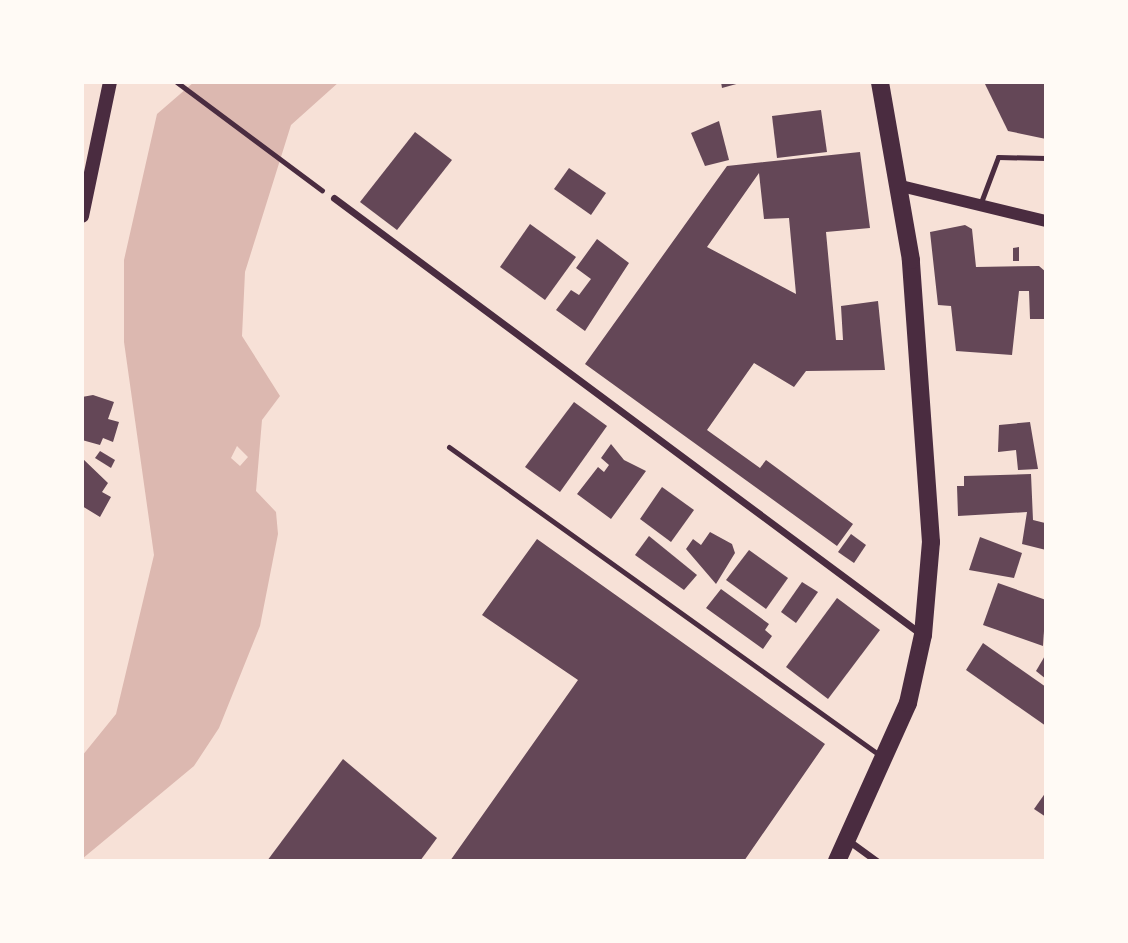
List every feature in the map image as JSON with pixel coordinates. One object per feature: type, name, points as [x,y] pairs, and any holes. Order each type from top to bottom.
[{"type":"main road","points":[[82,216],[110,82]]},
{"type":"main road","points":[[837,861],[887,760],[923,635],[930,471],[901,186],[880,82]]},
{"type":"street","points":[[901,186],[1046,221]]},
{"type":"street","points":[[334,198],[923,635]]},
{"type":"street","points":[[849,841],[877,861]]},
{"type":"lane","points":[[980,205],[998,157],[1046,158]]},
{"type":"lane","points":[[449,447],[887,760]]},
{"type":"path","points":[[177,82],[334,198]]},
{"type":"shaded area","points":[[194,82],[339,82],[291,125],[245,272],[242,336],[280,396],[262,420],[256,491],[276,512],[278,534],[260,626],[219,728],[194,766],[82,859],[82,756],[116,714],[154,555],[124,342],[124,260],[157,114]],"holes":[[[237,446],[248,457],[240,466],[231,458]]]},
{"type":"building","points":[[721,82],[740,82],[740,83],[722,88]]},
{"type":"building","points":[[984,82],[1046,82],[1046,139],[1008,131]]},
{"type":"building","points":[[821,110],[827,152],[777,158],[772,116]]},
{"type":"building","points":[[719,121],[729,160],[705,166],[691,133]]},
{"type":"building","points":[[415,132],[452,160],[397,230],[360,202]]},
{"type":"building","points":[[860,152],[870,228],[826,232],[836,340],[843,340],[841,306],[878,301],[885,370],[806,371],[794,387],[754,363],[707,430],[760,468],[766,460],[853,524],[837,546],[585,364],[727,166]],"holes":[[[759,173],[764,219],[789,218],[796,294],[707,247]]]},
{"type":"building","points":[[569,168],[606,193],[591,215],[554,189]]},
{"type":"building","points":[[530,224],[576,257],[545,300],[500,267]]},
{"type":"building","points":[[965,225],[972,229],[976,267],[1039,266],[1046,272],[1046,319],[1030,319],[1029,291],[1019,291],[1012,355],[956,351],[951,306],[938,305],[930,232]]},
{"type":"building","points":[[597,239],[629,263],[585,331],[556,310],[571,290],[579,295],[591,279],[576,268]]},
{"type":"building","points":[[1019,247],[1019,261],[1013,261],[1013,248]]},
{"type":"building","points":[[93,395],[114,402],[108,419],[119,422],[113,442],[103,438],[100,445],[82,440],[82,397]]},
{"type":"building","points":[[574,402],[607,426],[560,492],[525,467]]},
{"type":"building","points":[[1030,422],[1038,469],[1018,470],[1016,450],[998,452],[999,425]]},
{"type":"building","points":[[611,444],[624,460],[646,471],[611,519],[577,494],[598,467],[604,472],[609,465],[601,458]]},
{"type":"building","points":[[100,451],[115,460],[111,468],[95,458]]},
{"type":"building","points":[[82,458],[108,483],[102,492],[111,497],[100,517],[82,506]]},
{"type":"building","points":[[1031,474],[1033,520],[1045,523],[1046,550],[1022,544],[1027,512],[958,516],[957,486],[964,486],[964,476]]},
{"type":"building","points":[[662,487],[694,510],[671,542],[640,519]]},
{"type":"building","points":[[710,532],[732,544],[735,553],[716,584],[686,549],[693,539],[701,545]]},
{"type":"building","points":[[851,534],[866,545],[854,563],[838,552]]},
{"type":"building","points":[[649,536],[697,575],[684,590],[635,555]]},
{"type":"building","points":[[980,537],[1022,553],[1014,578],[969,570]]},
{"type":"building","points":[[537,539],[825,744],[744,861],[450,861],[578,680],[482,615]]},
{"type":"building","points":[[749,550],[788,578],[766,609],[726,580]]},
{"type":"building","points":[[802,582],[818,592],[796,623],[781,612]]},
{"type":"building","points":[[998,583],[1046,600],[1043,646],[983,625]]},
{"type":"building","points":[[721,589],[769,624],[765,630],[772,636],[763,649],[706,608]]},
{"type":"building","points":[[837,598],[880,630],[828,699],[786,667]]},
{"type":"building","points":[[983,643],[1046,687],[1046,726],[966,670]]},
{"type":"building","points":[[1046,654],[1046,679],[1036,671]]},
{"type":"building","points":[[343,759],[437,838],[420,861],[267,861]]},
{"type":"building","points":[[1046,792],[1046,817],[1034,809]]}]
